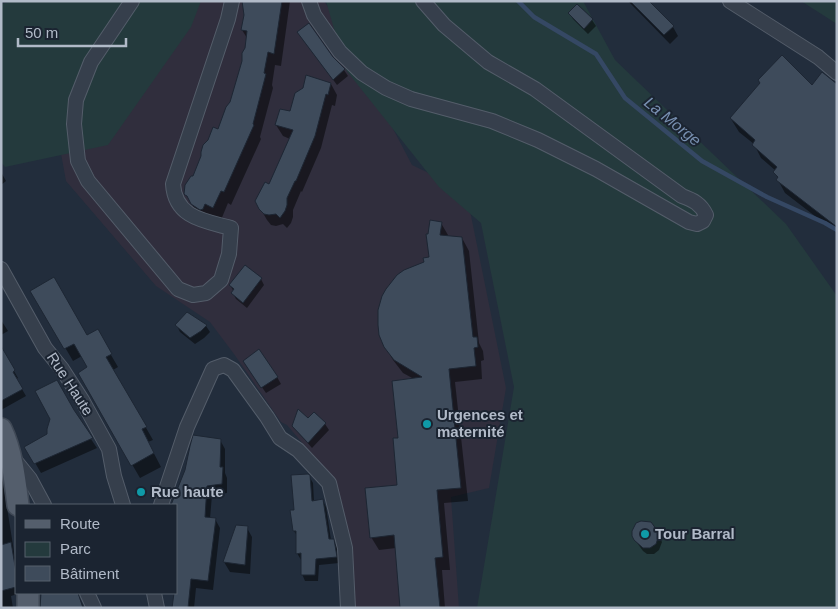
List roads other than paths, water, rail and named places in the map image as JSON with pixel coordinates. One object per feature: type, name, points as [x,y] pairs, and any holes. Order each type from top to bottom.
[{"type":"main road","points":[[1,429],[10,453],[18,504]]},
{"type":"main road","points":[[28,594],[28,608]]},
{"type":"street","points":[[132,1],[92,62],[76,100],[74,124],[78,161],[88,181],[178,289],[193,296],[206,293],[220,280],[229,254],[231,228],[198,220],[186,212],[178,203],[173,184],[228,20],[232,1]]},
{"type":"street","points":[[309,1],[314,14],[340,52],[362,73],[386,88],[411,99],[492,121],[538,140],[596,169],[689,222],[697,224],[703,221],[706,215],[703,208],[694,200],[682,196],[535,89],[488,62],[444,26],[423,1]]},
{"type":"street","points":[[730,1],[818,57],[837,73]]},
{"type":"street","name":"Rue Haute","points":[[4,273],[45,348],[62,369],[82,400],[109,449],[114,476],[123,504]]},
{"type":"street","points":[[161,504],[187,427],[213,368],[224,365],[233,370],[280,438],[298,450],[329,483],[345,548],[348,608]]},
{"type":"street","points":[[10,453],[30,478],[43,504]]},
{"type":"street","points":[[87,594],[93,607]]},
{"type":"street","points":[[154,594],[157,608]]},
{"type":"waterway","name":"La Morge","points":[[518,1],[534,17],[596,54],[625,98],[702,161],[767,197],[837,230]]},
{"type":"place","name":"Urgences et maternité","points":[[427,424]]},
{"type":"place","name":"Rue haute","points":[[141,492]]},
{"type":"place","name":"Tour Barral","points":[[645,534]]}]
